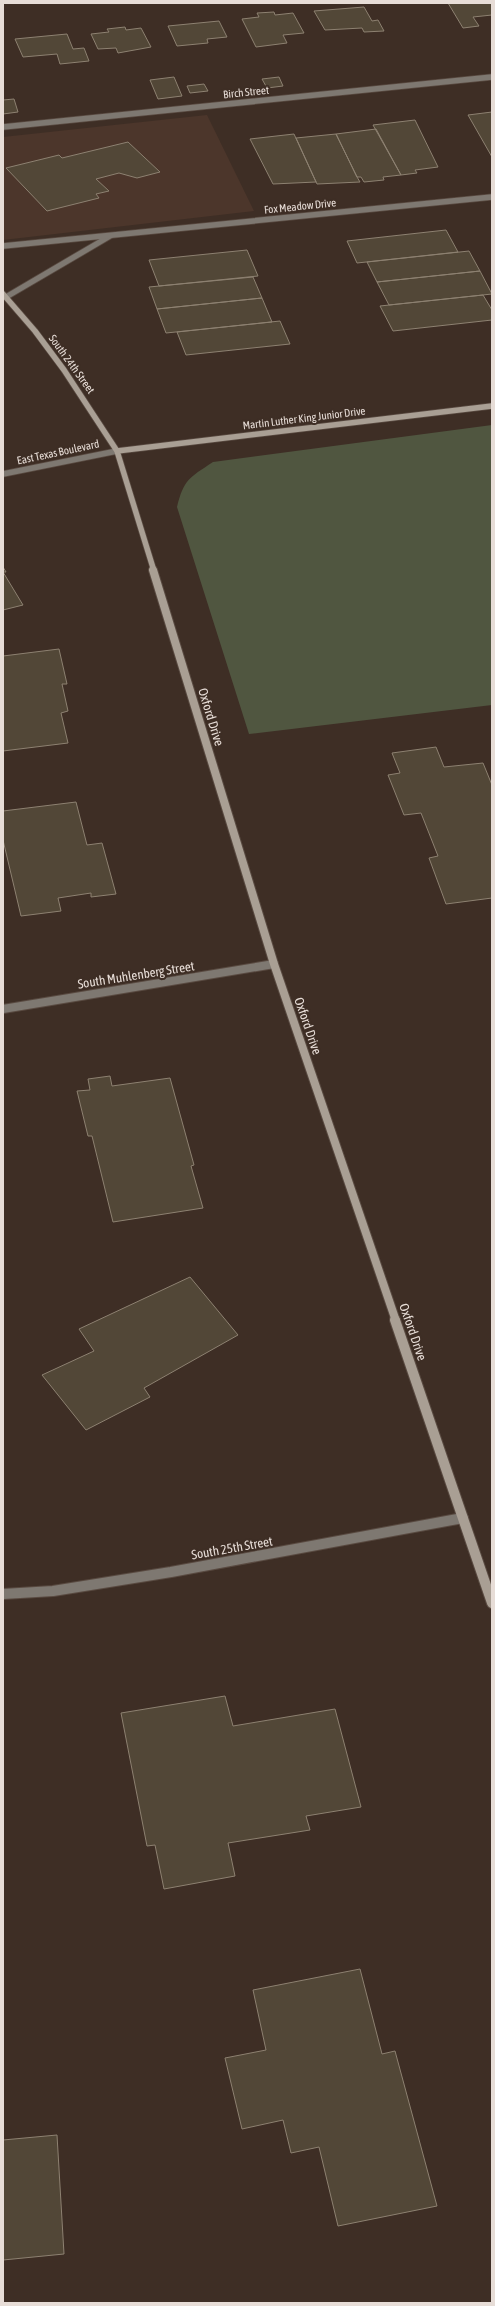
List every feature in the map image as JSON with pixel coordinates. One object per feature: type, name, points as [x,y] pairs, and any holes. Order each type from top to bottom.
[{"type":"main road","name":"South 24th Street","points":[[5,296],[52,352],[98,418],[117,451]]},
{"type":"main road","name":"Martin Luther King Junior Drive","points":[[117,451],[492,406]]},
{"type":"main road","name":"Oxford Drive","points":[[117,451],[274,964],[492,1603]]},
{"type":"street","name":"Birch Street","points":[[3,127],[492,77]]},
{"type":"street","name":"Fox Meadow Drive","points":[[3,246],[492,197]]},
{"type":"street","name":"Fox Meadow Drive","points":[[5,296],[110,236]]},
{"type":"street","name":"East Texas Boulevard","points":[[3,474],[117,451]]},
{"type":"street","name":"South Muhlenberg Street","points":[[3,1009],[274,964]]},
{"type":"street","name":"South 25th Street","points":[[3,1594],[52,1590],[171,1572],[464,1518]]},
{"type":"shaded area","points":[[207,115],[254,211],[3,240],[3,137]]},
{"type":"green space","points":[[492,425],[492,705],[249,734],[177,507],[185,485],[193,476],[213,462]]},
{"type":"building","points":[[448,3],[492,3],[492,15],[473,17],[479,26],[463,28]]},
{"type":"building","points":[[364,7],[372,21],[378,20],[384,31],[364,32],[362,28],[325,30],[314,11]]},
{"type":"building","points":[[274,12],[275,15],[293,13],[304,33],[283,35],[287,43],[256,47],[242,19],[259,17],[257,13]]},
{"type":"building","points":[[219,21],[227,37],[207,39],[208,43],[177,46],[168,26]]},
{"type":"building","points":[[125,27],[126,30],[141,28],[151,47],[118,53],[116,48],[98,49],[91,34],[109,32],[107,29]]},
{"type":"building","points":[[67,34],[73,49],[84,48],[89,61],[60,64],[57,54],[23,57],[15,39]]},
{"type":"building","points":[[174,77],[182,96],[158,99],[150,80]]},
{"type":"building","points":[[279,77],[283,86],[267,88],[262,79]]},
{"type":"building","points":[[204,84],[208,91],[190,93],[187,86]]},
{"type":"building","points":[[14,99],[18,112],[3,114],[3,100]]},
{"type":"building","points":[[492,112],[492,157],[468,115]]},
{"type":"building","points":[[415,120],[438,167],[415,170],[417,173],[401,175],[373,125]]},
{"type":"building","points":[[376,129],[401,175],[383,177],[384,180],[364,182],[361,177],[357,177],[336,134]]},
{"type":"building","points":[[294,134],[316,182],[273,184],[250,139]]},
{"type":"building","points":[[336,134],[360,182],[317,184],[296,138]]},
{"type":"building","points":[[128,142],[160,172],[137,178],[119,173],[96,179],[109,191],[96,194],[99,198],[47,211],[6,168],[59,155],[62,158]]},
{"type":"building","points":[[446,230],[458,252],[357,263],[347,241]]},
{"type":"building","points":[[247,250],[258,276],[159,286],[149,260]]},
{"type":"building","points":[[469,251],[480,271],[377,282],[367,262]]},
{"type":"building","points":[[480,271],[492,294],[389,305],[377,282]]},
{"type":"building","points":[[253,277],[262,298],[157,309],[149,287]]},
{"type":"building","points":[[483,295],[492,310],[492,320],[393,331],[380,306]]},
{"type":"building","points":[[262,298],[272,322],[166,333],[157,309]]},
{"type":"building","points":[[280,321],[290,344],[186,355],[177,332]]},
{"type":"building","points":[[3,572],[23,605],[3,610]]},
{"type":"building","points":[[59,649],[67,684],[62,684],[68,711],[61,713],[68,743],[3,751],[3,656]]},
{"type":"building","points":[[436,747],[444,767],[483,763],[492,785],[492,898],[446,904],[429,858],[438,856],[421,813],[404,815],[388,775],[400,773],[392,753]]},
{"type":"building","points":[[76,802],[87,845],[102,843],[116,894],[91,897],[91,893],[58,898],[61,911],[21,916],[3,840],[3,811]]},
{"type":"building","points":[[110,1076],[112,1086],[170,1078],[194,1165],[191,1166],[203,1208],[113,1222],[92,1136],[88,1136],[77,1091],[90,1090],[88,1079]]},
{"type":"building","points":[[190,1277],[238,1335],[144,1388],[150,1397],[86,1430],[42,1375],[94,1351],[79,1329]]},
{"type":"building","points":[[225,1696],[233,1726],[335,1709],[361,1807],[306,1816],[310,1830],[228,1843],[235,1876],[164,1889],[155,1845],[147,1846],[121,1713]]},
{"type":"building","points":[[360,1969],[382,2054],[395,2051],[437,2206],[338,2226],[319,2147],[291,2153],[283,2120],[242,2129],[225,2058],[266,2050],[253,1990]]},
{"type":"building","points":[[57,2135],[64,2254],[3,2260],[3,2140]]}]
